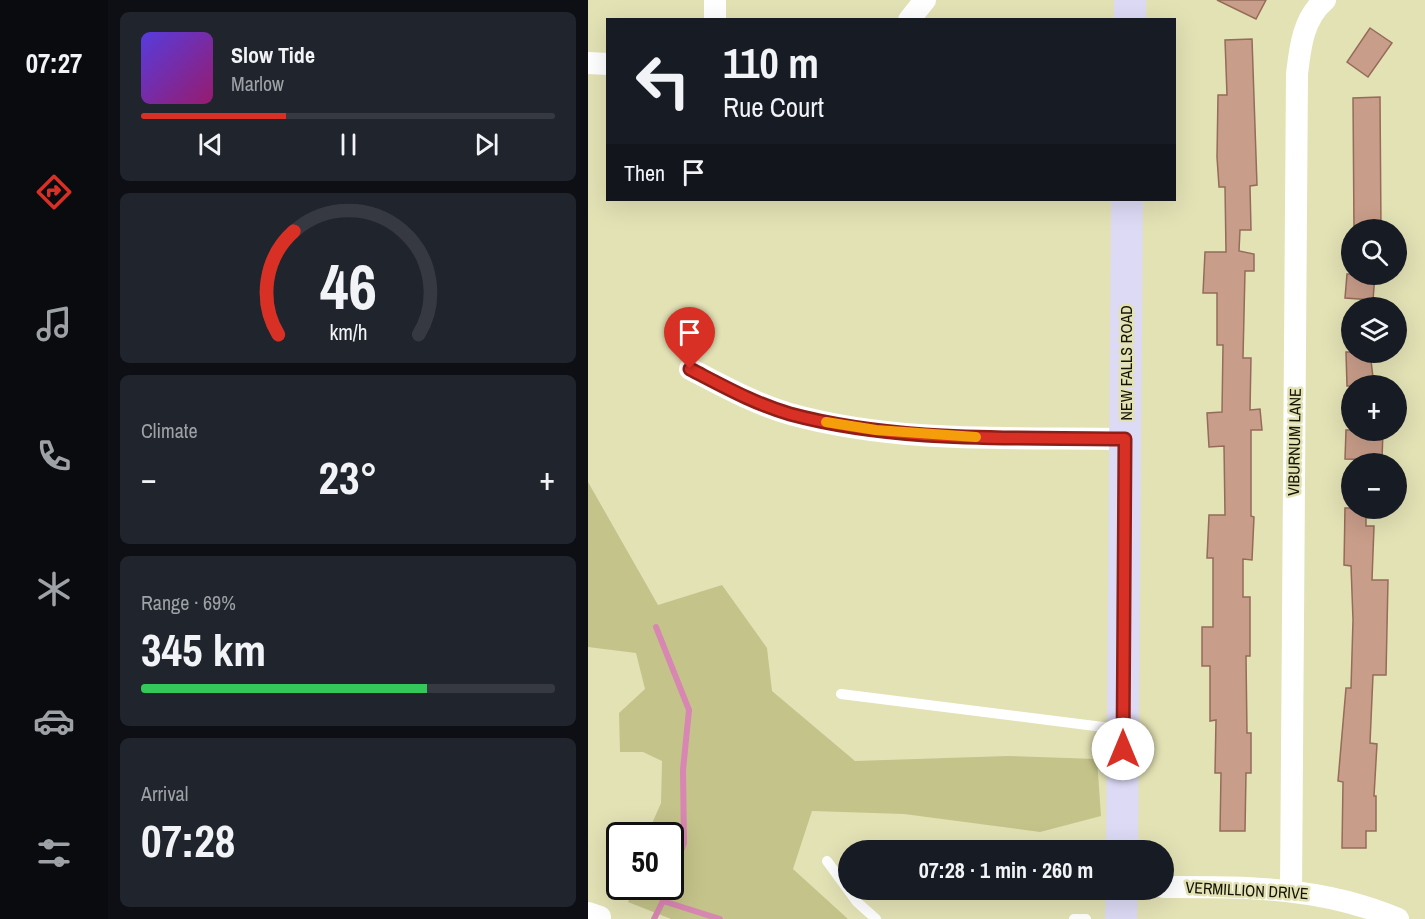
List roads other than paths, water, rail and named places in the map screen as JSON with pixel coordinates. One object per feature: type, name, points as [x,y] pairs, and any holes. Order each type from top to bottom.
[{"type":"main road","points":[[1130,0],[1130,18]]},
{"type":"main road","name":"NEW FALLS ROAD","points":[[1122,840],[1127,201]]},
{"type":"main road","points":[[1121,919],[1122,900]]},
{"type":"street","points":[[715,0],[715,18]]},
{"type":"street","points":[[911,18],[925,0]]},
{"type":"street","name":"VIBURNUM LANE","points":[[1291,891],[1297,74],[1307,24],[1312,13],[1324,0]]},
{"type":"street","points":[[588,63],[606,64]]},
{"type":"street","points":[[690,369],[747,399],[836,425],[978,437],[1125,439]]},
{"type":"street","name":"VERMILLION DRIVE","points":[[1174,887],[1291,891],[1338,898],[1368,906],[1398,919]]},
{"type":"lane","points":[[841,694],[1123,729]]},
{"type":"lane","points":[[827,861],[857,902],[876,919]]},
{"type":"lane","points":[[1074,919],[1086,919]]},
{"type":"waterway","points":[[656,627],[689,710],[683,770],[684,822]]},
{"type":"waterway","points":[[654,919],[663,901],[720,919]]}]
